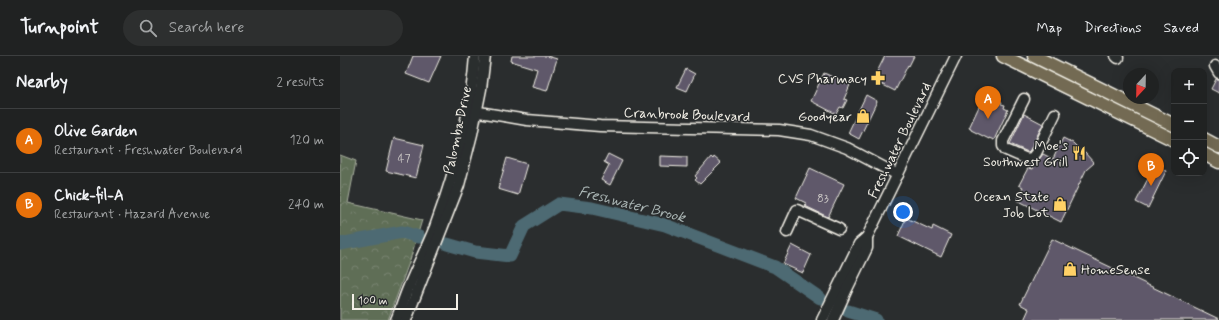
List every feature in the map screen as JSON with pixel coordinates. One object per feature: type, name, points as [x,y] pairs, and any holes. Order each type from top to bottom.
[{"type":"main road","points":[[1003,56],[1171,138]]},
{"type":"main road","points":[[1034,56],[1171,124]]},
{"type":"main road","points":[[1146,126],[1152,114]]},
{"type":"main road","points":[[1206,140],[1219,147]]},
{"type":"main road","points":[[1207,156],[1219,162]]},
{"type":"street","name":"Palomba Drive","points":[[396,320],[434,229],[459,185],[472,134],[475,56]]},
{"type":"street","name":"Palomba Drive","points":[[472,111],[485,56]]},
{"type":"street","name":"Freshwater Boulevard","points":[[822,320],[859,244],[867,237],[956,56]]},
{"type":"street","points":[[1024,99],[1004,141],[1003,146],[1006,150],[1027,159],[1032,158],[1036,154],[1055,114]]},
{"type":"street","name":"Cranbrook Boulevard","points":[[472,111],[527,120],[600,126],[779,130],[811,135],[846,148],[898,175]]},
{"type":"street","name":"Palomba Drive","points":[[406,320],[446,207]]},
{"type":"street","points":[[787,232],[797,210],[839,229]]},
{"type":"street","name":"Freshwater Boulevard","points":[[833,320],[867,248],[867,237]]},
{"type":"green space","points":[[340,155],[356,161],[348,203],[422,220],[410,260],[388,320],[340,320]]},
{"type":"building","points":[[413,56],[441,56],[429,83],[406,74]]},
{"type":"building","points":[[512,56],[547,56],[557,59],[547,91],[532,87],[537,69],[511,61]]},
{"type":"building","name":"CVS Pharmacy","points":[[885,56],[914,56],[895,91],[873,80]]},
{"type":"building","points":[[686,69],[695,74],[687,91],[677,87]]},
{"type":"building","points":[[824,73],[850,85],[844,99],[847,100],[843,108],[840,107],[836,114],[811,101]]},
{"type":"building","points":[[1216,79],[1219,79],[1219,93],[1211,89]]},
{"type":"building","points":[[866,95],[877,101],[859,139],[848,133]]},
{"type":"building","points":[[983,98],[987,100],[989,98],[993,98],[1002,102],[1001,104],[1005,105],[1004,108],[1008,110],[994,140],[989,139],[969,128]]},
{"type":"building","points":[[1024,114],[1043,124],[1028,152],[1010,144]]},
{"type":"building","points":[[394,138],[424,145],[416,178],[386,171]]},
{"type":"building","points":[[1063,138],[1073,143],[1077,147],[1076,149],[1085,153],[1094,163],[1086,170],[1061,222],[1017,200],[1023,187],[1019,185],[1028,168],[1032,169],[1034,164],[1043,154],[1053,159]]},
{"type":"building","points":[[608,154],[622,161],[610,185],[601,180],[609,165],[604,162]]},
{"type":"building","points":[[660,156],[687,157],[687,167],[660,166]]},
{"type":"building","points":[[711,157],[713,159],[714,157],[721,163],[700,184],[695,180],[697,178],[695,176]]},
{"type":"building","points":[[507,158],[527,164],[518,195],[498,189]]},
{"type":"building","points":[[1155,165],[1166,171],[1148,208],[1136,202]]},
{"type":"building","points":[[810,168],[844,184],[828,217],[805,206],[806,203],[796,198]]},
{"type":"building","points":[[906,218],[932,230],[933,226],[951,235],[941,257],[898,236]]},
{"type":"building","points":[[1052,239],[1219,320],[1024,320],[1029,309],[1020,304]]},
{"type":"building","points":[[792,245],[811,255],[803,273],[783,264]]},
{"type":"waterway","name":"Freshwater Brook","points":[[447,244],[475,252],[510,256],[524,226],[559,204],[592,208],[665,225],[775,267],[820,298]]},
{"type":"waterway","name":"Freshwater Brook","points":[[340,244],[402,232],[419,237]]},
{"type":"waterway","name":"Freshwater Brook","points":[[848,311],[876,320]]},
{"type":"place","name":"CVS Pharmacy","points":[[878,78]]},
{"type":"place","name":"Goodyear","points":[[863,116]]},
{"type":"place","name":"Olive Garden","points":[[988,119]]},
{"type":"place","name":"Moe's Southwest Grill","points":[[1079,153]]},
{"type":"place","name":"Chick-fil-A","points":[[1151,186]]},
{"type":"place","name":"Ocean State Job Lot","points":[[1060,204]]},
{"type":"place","name":"HomeSense","points":[[1070,269]]}]
